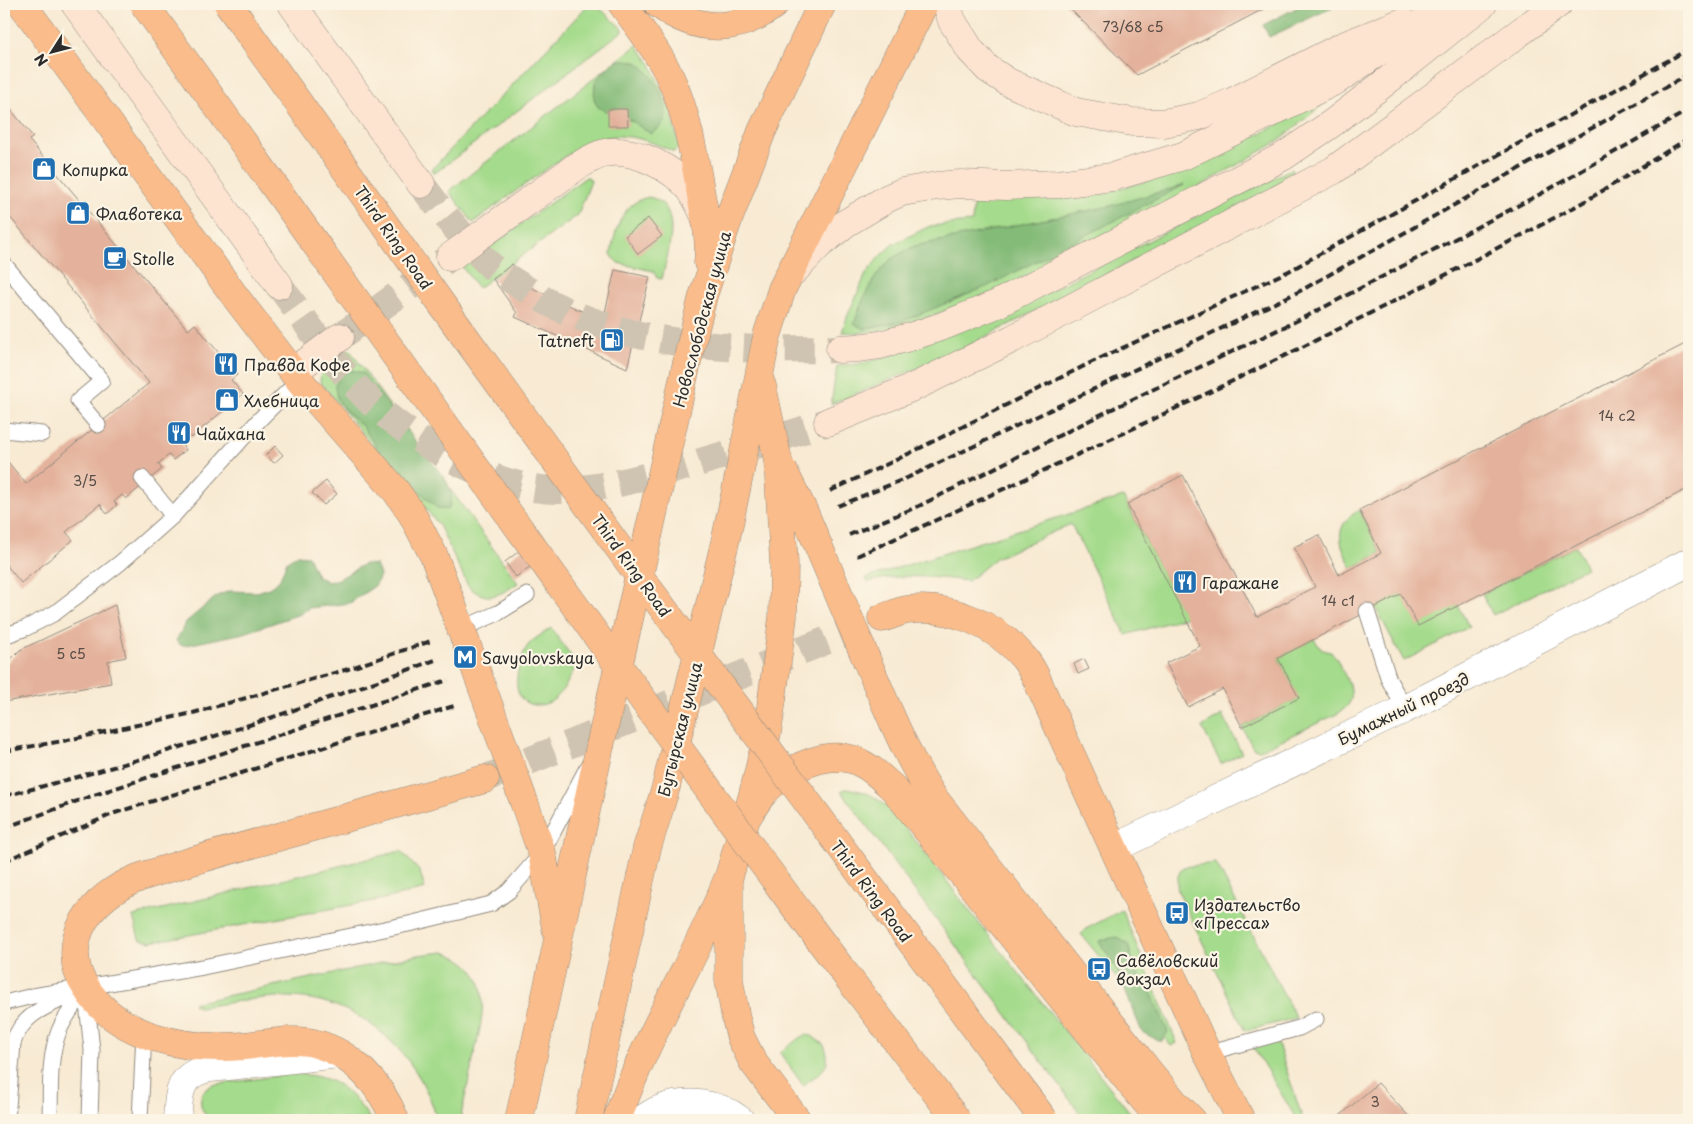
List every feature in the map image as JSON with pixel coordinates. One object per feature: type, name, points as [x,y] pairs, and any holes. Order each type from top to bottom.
[{"type":"main road","points":[[22,4],[237,299],[296,376],[396,491],[412,514],[434,556],[542,853],[559,942]]},
{"type":"main road","points":[[144,4],[399,362],[819,939],[957,1120]]},
{"type":"main road","name":"Third Ring Road","points":[[228,4],[461,331],[642,580],[1044,1120]]},
{"type":"main road","points":[[622,4],[652,45],[671,79],[689,134],[705,216],[709,251],[703,296]]},
{"type":"main road","points":[[658,4],[674,16],[716,27],[746,21],[775,4]]},
{"type":"main road","name":"Новослободская улица","points":[[587,776],[600,746],[703,296],[727,223],[762,131],[822,4]]},
{"type":"main road","points":[[782,289],[924,4]]},
{"type":"main road","name":"Бутырская улица","points":[[588,1120],[647,848],[666,787],[726,538],[767,336],[782,289]]},
{"type":"main road","points":[[617,1120],[644,1050],[729,875],[759,774],[768,730],[780,649],[784,564],[778,460],[762,394],[760,368]]},
{"type":"main road","points":[[778,460],[804,512],[902,742],[918,774],[933,797],[1150,1073],[1192,1120]]},
{"type":"main road","points":[[882,618],[905,610],[923,609],[947,612],[970,619],[992,629],[1011,644],[1024,658],[1033,672],[1240,1120]]},
{"type":"main road","points":[[746,819],[760,797],[774,783],[793,770],[818,760],[836,757],[853,760],[867,766],[881,776],[1161,1120]]},
{"type":"main road","points":[[519,1120],[559,942],[587,776]]},
{"type":"main road","points":[[395,1120],[384,1097],[352,1062],[316,1044],[303,1042],[217,1048],[172,1042],[144,1033],[117,1019],[94,1000],[78,976],[75,959],[77,936],[84,920],[93,907],[118,888],[138,878],[229,850],[485,779]]},
{"type":"main road","points":[[729,875],[729,980],[736,1019],[753,1062],[797,1120]]},
{"type":"street","points":[[75,4],[279,285]]},
{"type":"street","points":[[292,4],[420,184]]},
{"type":"street","points":[[947,4],[952,21],[971,51],[988,69],[1008,82],[1076,112],[1132,122],[1164,123],[1199,116],[1232,102],[1343,46],[1449,4]]},
{"type":"street","points":[[782,289],[798,265],[846,223],[888,198],[902,192],[961,184],[1006,186],[1058,184],[1112,177],[1183,156],[1337,80],[1449,4]]},
{"type":"street","points":[[840,349],[880,344],[913,336],[997,304],[1284,156],[1361,102],[1483,4]]},
{"type":"street","points":[[828,422],[918,385],[1012,339],[1334,170],[1558,4]]},
{"type":"street","points":[[450,257],[576,167],[592,157],[611,152],[627,154],[665,167],[691,191],[705,216]]},
{"type":"street","points":[[296,376],[340,337]]},
{"type":"street","name":"Бумажный проезд","points":[[1114,848],[1405,710],[1689,562]]},
{"type":"street","points":[[177,1120],[181,1090],[186,1079],[194,1072],[210,1068],[339,1054]]},
{"type":"street","points":[[641,1120],[661,1109],[682,1104],[707,1105],[733,1115],[740,1120]]},
{"type":"lane","points":[[4,264],[102,381],[78,401],[98,425]]},
{"type":"lane","points":[[4,636],[42,621],[55,613],[109,572],[173,516],[296,376]]},
{"type":"lane","points":[[4,430],[42,434]]},
{"type":"lane","points":[[142,478],[173,516]]},
{"type":"lane","points":[[461,629],[505,609],[527,595]]},
{"type":"lane","points":[[1367,611],[1390,680],[1405,710]]},
{"type":"lane","points":[[4,1003],[203,967],[479,908],[490,904],[510,891],[542,853],[587,776]]},
{"type":"lane","points":[[7,1120],[11,1060],[16,1034],[30,1016],[85,988]]},
{"type":"lane","points":[[50,1120],[53,1054],[56,1040],[60,1029],[85,988]]},
{"type":"lane","points":[[85,988],[92,1050],[90,1120]]},
{"type":"lane","points":[[1208,1053],[1299,1028],[1316,1019]]},
{"type":"lane","points":[[140,1120],[144,1033]]},
{"type":"green space","points":[[589,4],[595,4],[624,30],[435,173],[432,169]]},
{"type":"green space","points":[[1304,4],[1340,4],[1269,37],[1263,25]]},
{"type":"green space","points":[[637,45],[651,64],[671,111],[679,147],[674,152],[650,142],[625,136],[591,141],[561,159],[473,223],[449,191]]},
{"type":"green space","points":[[620,60],[634,61],[642,66],[653,79],[662,97],[666,113],[665,120],[651,134],[630,120],[617,117],[598,107],[594,99],[595,82],[612,63]]},
{"type":"green space","points":[[1334,95],[1277,142],[1190,192],[993,293],[910,323],[877,331],[842,332],[866,274],[879,257],[893,244],[930,226],[972,222],[974,197],[1065,197],[1127,186],[1158,177],[1218,154]]},
{"type":"green space","points":[[1291,169],[1295,177],[952,354],[831,404],[837,366],[883,358],[1001,315]]},
{"type":"green space","points":[[586,177],[591,181],[578,215],[478,288],[462,267]]},
{"type":"green space","points":[[1184,185],[988,286],[901,322],[864,329],[854,324],[864,298],[877,274],[890,260],[914,246],[1110,206]]},
{"type":"green space","points":[[649,197],[660,202],[667,210],[670,220],[670,245],[662,279],[657,278],[653,271],[618,263],[611,254],[621,218],[632,205]]},
{"type":"green space","points":[[349,349],[518,583],[493,596],[481,595],[468,586],[439,525],[320,382],[321,371]]},
{"type":"green space","points":[[351,370],[363,373],[445,479],[451,494],[448,510],[437,508],[386,460],[362,426],[344,409],[337,398],[335,386],[340,375]]},
{"type":"green space","points":[[1123,497],[1186,617],[1126,635],[1071,524],[996,558],[968,581],[930,577],[893,577],[868,582],[866,578]]},
{"type":"green space","points":[[1359,510],[1381,553],[1352,568],[1341,543],[1340,536],[1341,529],[1350,516]]},
{"type":"green space","points":[[1576,546],[1586,568],[1493,615],[1482,594]]},
{"type":"green space","points":[[297,555],[308,556],[317,576],[328,582],[339,579],[364,564],[376,565],[380,575],[376,585],[350,603],[309,608],[300,614],[244,633],[182,646],[176,641],[186,622],[217,596],[229,591],[257,592],[269,588],[279,581],[287,561]]},
{"type":"green space","points":[[1401,594],[1458,605],[1469,627],[1404,661],[1375,607]]},
{"type":"green space","points":[[551,628],[577,664],[557,697],[541,705],[530,704],[521,698],[518,692],[519,667],[523,654],[529,644]]},
{"type":"green space","points":[[1314,639],[1321,649],[1332,653],[1337,659],[1349,683],[1352,694],[1351,699],[1344,709],[1337,714],[1260,750],[1253,748],[1242,727],[1298,698],[1278,658]]},
{"type":"green space","points":[[1222,715],[1242,753],[1221,764],[1202,727]]},
{"type":"green space","points":[[845,789],[860,791],[873,796],[895,814],[982,927],[1136,1120],[1085,1120],[841,791]]},
{"type":"green space","points":[[401,851],[420,872],[425,889],[384,899],[151,942],[139,939],[133,916]]},
{"type":"green space","points":[[1216,863],[1296,1018],[1245,1031],[1178,891],[1179,873],[1183,867]]},
{"type":"green space","points":[[1122,910],[1177,1043],[1171,1046],[1081,934],[1086,929]]},
{"type":"green space","points":[[1116,937],[1128,944],[1135,970],[1150,990],[1168,1032],[1161,1042],[1142,1032],[1115,966],[1099,941]]},
{"type":"green space","points":[[444,952],[461,960],[472,970],[479,982],[482,995],[481,1025],[460,1120],[437,1120],[429,1096],[417,1073],[401,1052],[383,1034],[363,1019],[340,1007],[315,1000],[289,997],[255,999],[198,1007],[193,1003],[418,955]]},
{"type":"green space","points":[[805,1035],[812,1036],[824,1045],[827,1059],[823,1069],[803,1085],[780,1053]]},
{"type":"green space","points":[[1277,1041],[1303,1120],[1297,1120],[1253,1047]]},
{"type":"green space","points":[[291,1074],[319,1077],[338,1085],[354,1099],[371,1120],[215,1119],[210,1118],[202,1108],[202,1094],[212,1085]]},
{"type":"building","points":[[1065,4],[1273,4],[1137,75]]},
{"type":"building","points":[[4,101],[33,137],[29,140],[188,330],[195,324],[237,375],[231,380],[243,394],[191,438],[188,435],[180,441],[186,450],[173,460],[169,455],[158,464],[162,469],[126,499],[122,495],[114,502],[117,505],[107,514],[100,504],[66,532],[73,540],[21,583],[4,562],[4,457],[26,484],[149,383],[4,210]]},
{"type":"building","points":[[608,109],[627,109],[628,126],[608,126]]},
{"type":"building","points":[[648,218],[662,236],[638,254],[625,236]]},
{"type":"building","points":[[512,264],[530,287],[603,321],[615,270],[650,277],[627,368],[515,317],[517,313],[493,279]]},
{"type":"building","points":[[1689,342],[1689,488],[1418,626],[1401,594],[1278,658],[1299,698],[1242,727],[1223,689],[1188,707],[1166,663],[1200,646],[1127,504],[1183,475],[1257,617],[1315,587],[1294,547],[1319,535],[1339,575],[1381,553],[1359,510]]},
{"type":"building","points":[[275,446],[283,455],[274,463],[266,455]]},
{"type":"building","points":[[326,481],[337,494],[324,505],[312,493]]},
{"type":"building","points":[[523,548],[535,563],[516,577],[505,562]]},
{"type":"building","points":[[115,605],[126,657],[108,661],[111,683],[4,702],[4,666],[20,650]]},
{"type":"building","points":[[1084,659],[1089,669],[1078,674],[1074,664]]},
{"type":"building","points":[[1378,1083],[1412,1120],[1335,1120]]},
{"type":"tunnel","points":[[421,184],[462,236],[494,268],[557,307],[595,322],[634,334],[674,342],[757,349],[840,349]]},
{"type":"tunnel","points":[[340,337],[450,257]]},
{"type":"tunnel","points":[[279,285],[343,372],[385,414],[406,431],[455,461],[508,482],[534,488],[558,490],[614,484],[689,465],[828,422]]},
{"type":"tunnel","points":[[489,777],[882,618]]},
{"type":"railway","points":[[830,491],[1090,363],[1289,271],[1689,49]]},
{"type":"railway","points":[[838,506],[907,478],[1300,291],[1689,74]]},
{"type":"railway","points":[[849,535],[919,506],[1112,409],[1311,314],[1546,191],[1689,110]]},
{"type":"railway","points":[[857,556],[1122,434],[1297,350],[1573,208],[1689,138]]},
{"type":"railway","points":[[4,751],[63,741],[193,713],[345,670],[431,641]]},
{"type":"railway","points":[[4,796],[114,767],[223,734],[438,659]]},
{"type":"railway","points":[[4,828],[94,795],[448,680]]},
{"type":"railway","points":[[4,861],[115,813],[457,705]]},
{"type":"place","name":"Копирка","points":[[44,169]]},
{"type":"place","name":"Флавотека","points":[[78,213]]},
{"type":"place","name":"Stolle","points":[[115,258]]},
{"type":"place","name":"Tatneft","points":[[612,340]]},
{"type":"place","name":"Правда Кофе","points":[[226,364]]},
{"type":"place","name":"Хлебница","points":[[227,400]]},
{"type":"place","name":"Чайхана","points":[[179,433]]},
{"type":"place","name":"Гаражане","points":[[1185,582]]},
{"type":"place","name":"Savyolovskaya","points":[[465,657]]},
{"type":"place","name":"Издательство «Пресса»","points":[[1177,913]]},
{"type":"place","name":"Савёловский вокзал","points":[[1099,969]]}]
